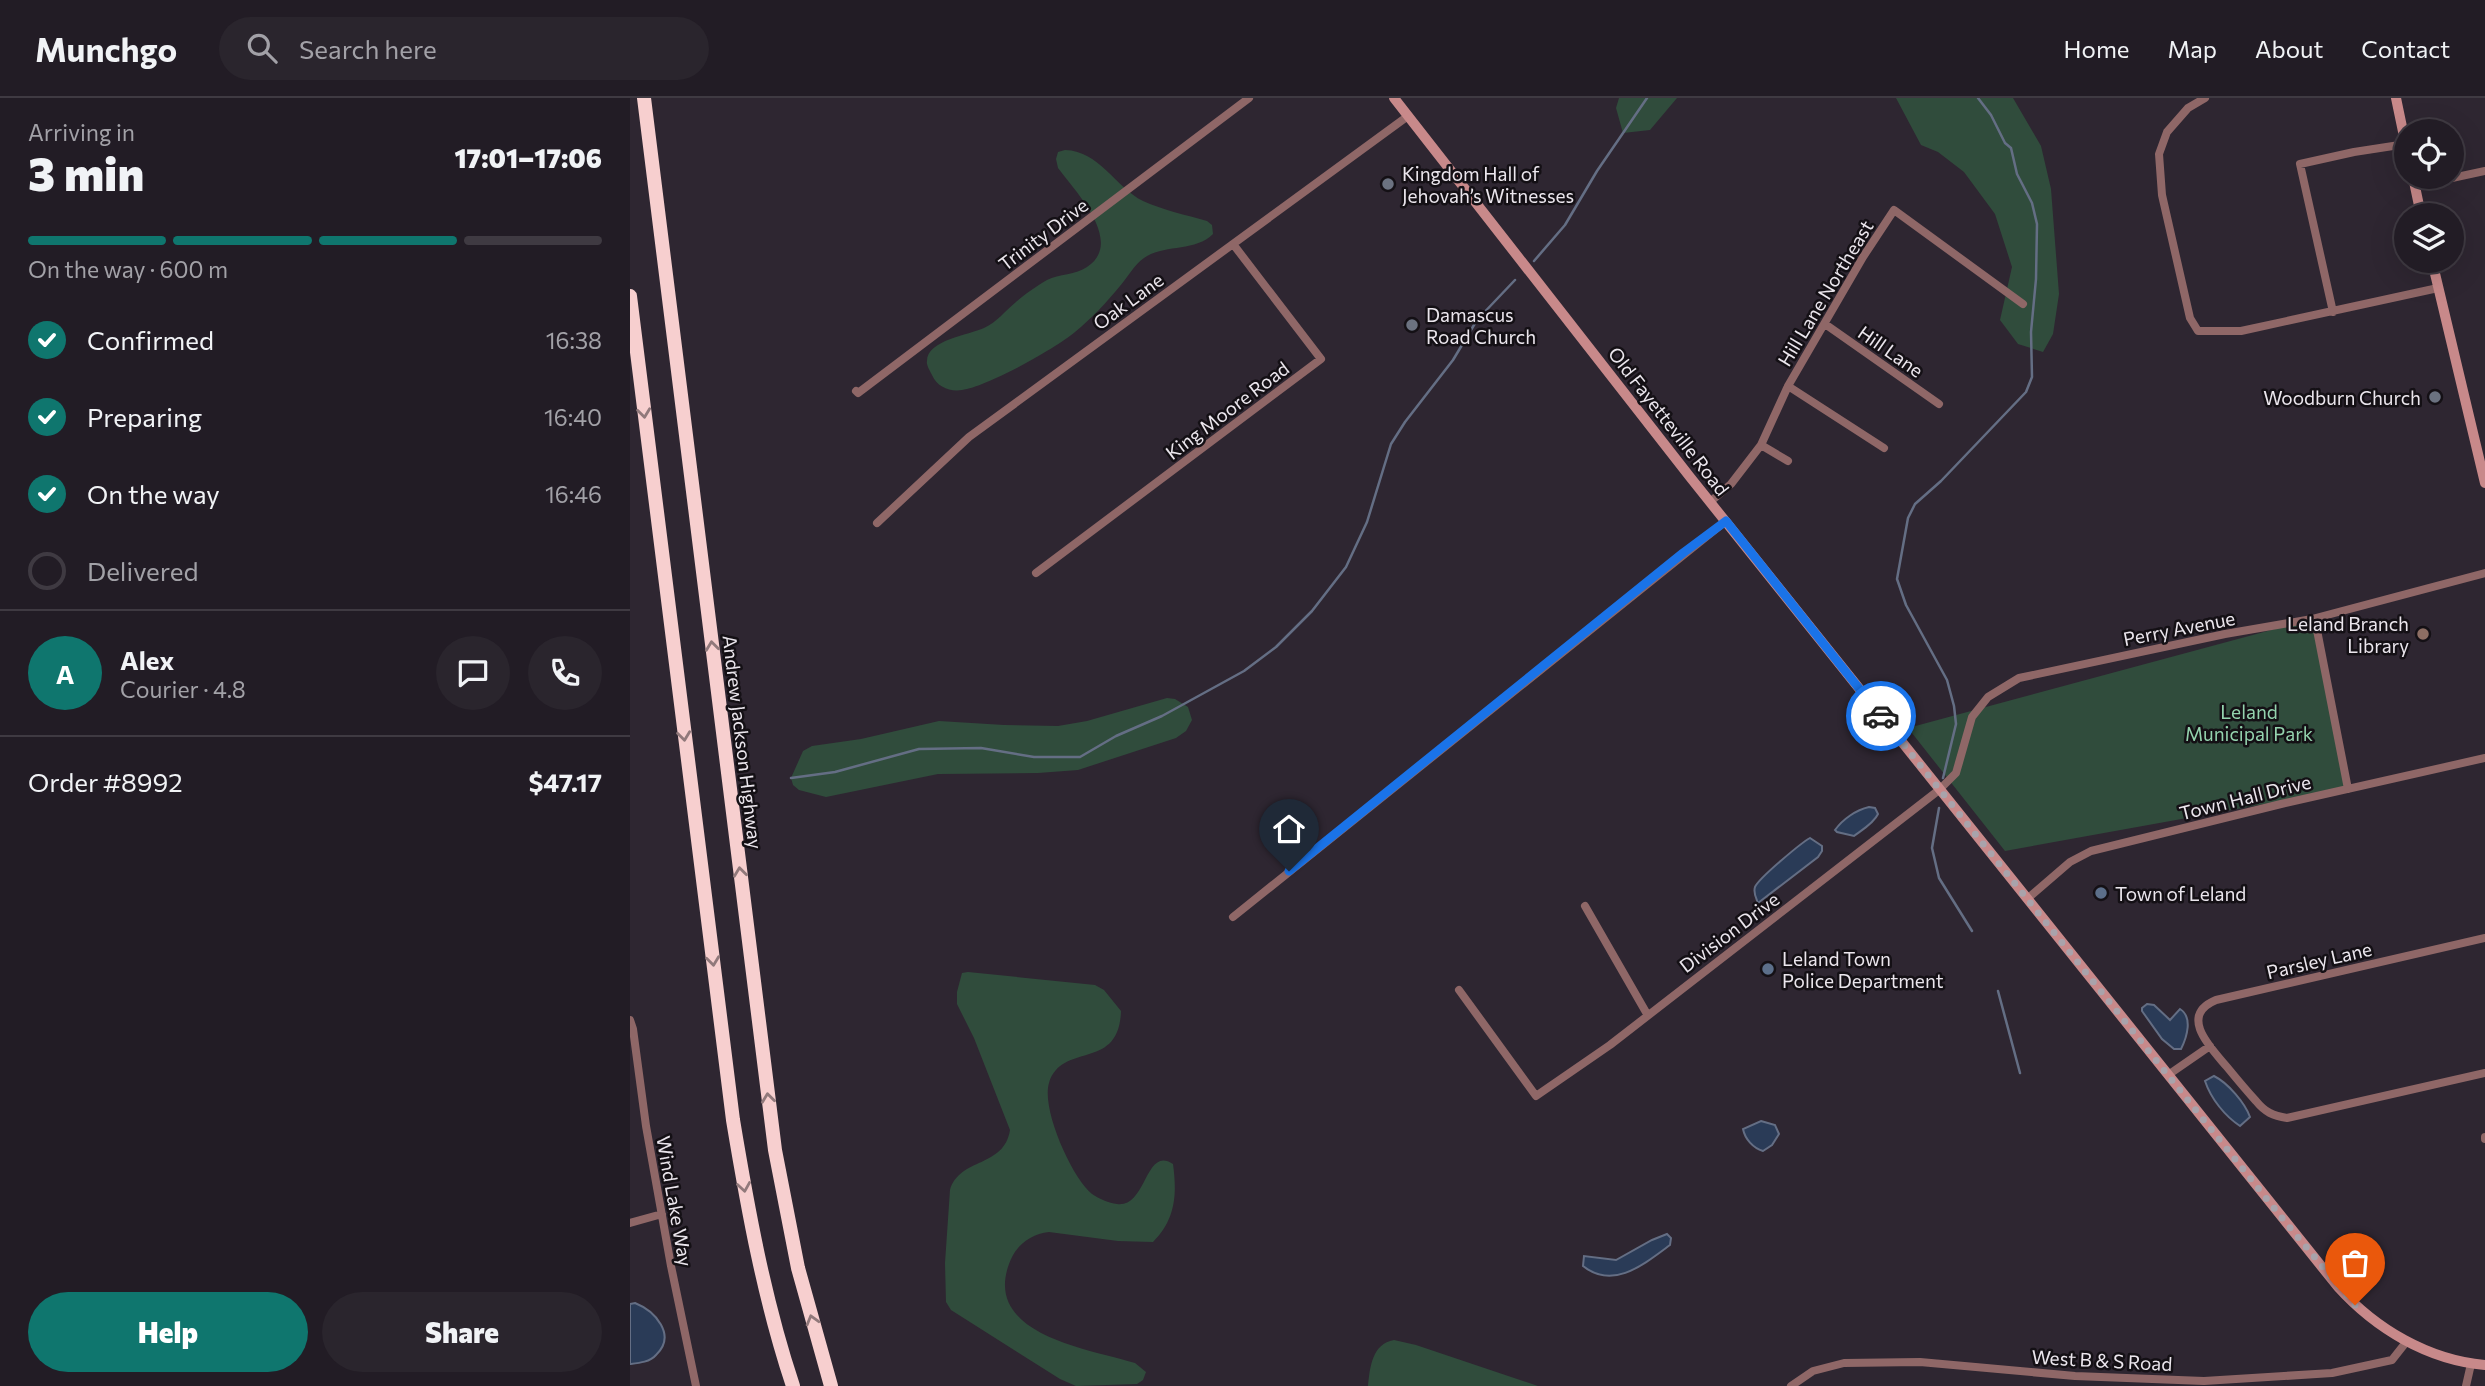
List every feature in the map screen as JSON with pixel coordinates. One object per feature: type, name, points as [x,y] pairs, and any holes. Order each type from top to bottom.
[{"type":"highway","name":"Andrew Jackson Highway","points":[[644,98],[775,1150],[799,1268],[831,1386]]},
{"type":"highway","points":[[630,296],[733,1119],[783,1386]]},
{"type":"highway","points":[[768,1303],[793,1386]]},
{"type":"street","name":"Trinity Drive","points":[[856,391],[858,393],[1249,98]]},
{"type":"street","name":"Old Fayetteville Road","points":[[1394,98],[1710,502],[2339,1287],[2372,1320],[2407,1341],[2471,1364],[2485,1365]]},
{"type":"street","points":[[2205,98],[2188,108],[2167,132],[2159,154],[2162,195],[2190,318],[2199,331],[2241,331],[2438,288]]},
{"type":"street","points":[[2396,98],[2400,119]]},
{"type":"street","name":"Oak Lane","points":[[877,523],[969,437],[1408,116]]},
{"type":"street","points":[[2333,312],[2300,164],[2394,147]]},
{"type":"street","points":[[2464,174],[2485,171]]},
{"type":"street","name":"Hill Lane Northeast","points":[[1761,445],[1788,386],[1894,209],[2022,304]]},
{"type":"street","name":"King Moore Road","points":[[1035,573],[1321,359],[1233,244]]},
{"type":"street","points":[[2434,273],[2485,483]]},
{"type":"street","name":"Hill Lane","points":[[1825,324],[1939,404]]},
{"type":"street","name":"Hill Lane Northeast","points":[[1788,386],[1884,448]]},
{"type":"street","points":[[1710,502],[1731,484],[1761,445],[1788,461]]},
{"type":"street","points":[[1233,917],[1726,521]]},
{"type":"street","name":"Perry Avenue","points":[[1939,790],[1956,773],[1972,717],[1988,697],[2019,678],[2225,634],[2312,620],[2485,573]]},
{"type":"street","points":[[2312,620],[2316,625],[2348,789]]},
{"type":"street","name":"Town Hall Drive","points":[[2027,899],[2070,862],[2091,851],[2485,758]]},
{"type":"street","name":"Division Drive","points":[[1459,990],[1536,1096],[1610,1045],[1939,790]]},
{"type":"street","points":[[1585,906],[1647,1014]]},
{"type":"street","name":"Parsley Lane","points":[[2485,938],[2216,1000],[2208,1003],[2199,1015],[2200,1030],[2210,1046],[2264,1110],[2277,1117],[2287,1118],[2485,1073]]},
{"type":"street","name":"Wind Lake Way","points":[[630,1020],[634,1029],[646,1126],[671,1266],[696,1386]]},
{"type":"street","points":[[2168,1075],[2210,1046]]},
{"type":"street","points":[[630,1223],[662,1214]]},
{"type":"street","name":"West B & S Road","points":[[1791,1386],[1813,1371],[1844,1363],[1920,1362],[2075,1376],[2204,1381],[2332,1373],[2383,1363],[2398,1354],[2407,1341]]},
{"type":"street","points":[[2466,1386],[2471,1364]]},
{"type":"green space","points":[[1619,98],[1677,98],[1650,130],[1623,133],[1616,108]]},
{"type":"green space","points":[[1896,98],[2013,98],[2041,146],[2051,189],[2059,294],[2053,334],[2043,352],[2018,344],[2000,320],[2012,267],[1995,214],[1964,172],[1938,152],[1921,145]]},
{"type":"green space","points":[[1065,150],[1088,156],[1143,201],[1207,221],[1212,225],[1213,234],[1206,240],[1189,246],[1161,251],[1144,258],[1087,322],[1037,357],[1004,375],[973,387],[957,390],[944,388],[934,379],[927,364],[929,354],[934,348],[950,339],[989,326],[1039,285],[1052,278],[1083,270],[1097,257],[1101,244],[1093,217],[1058,168],[1058,152]]},
{"type":"green space","name":"Leland Municipal Park","points":[[2312,619],[2348,789],[2005,851],[1908,728]]},
{"type":"green space","points":[[1167,698],[1175,699],[1188,707],[1192,720],[1186,731],[1176,738],[1078,770],[938,774],[826,797],[799,790],[793,785],[791,778],[803,751],[812,746],[861,739],[939,721],[1058,726],[1087,721]]},
{"type":"green space","points":[[962,973],[1095,985],[1104,990],[1121,1011],[1118,1030],[1111,1042],[1101,1050],[1065,1063],[1056,1070],[1049,1083],[1050,1109],[1067,1159],[1084,1186],[1101,1199],[1117,1204],[1127,1203],[1141,1188],[1157,1163],[1164,1160],[1173,1164],[1175,1186],[1170,1215],[1153,1242],[1118,1241],[1049,1232],[1036,1235],[1019,1246],[1009,1264],[1005,1288],[1011,1307],[1025,1323],[1068,1344],[1135,1363],[1146,1372],[1143,1380],[1137,1384],[1076,1386],[1060,1379],[951,1310],[946,1302],[945,1263],[950,1190],[963,1172],[1000,1151],[1010,1130],[974,1038],[957,1004]]},
{"type":"green space","points":[[1394,1340],[1538,1386],[1368,1386],[1371,1364],[1377,1351],[1387,1342]]},
{"type":"water","points":[[1869,807],[1875,808],[1878,814],[1854,836],[1835,830],[1850,816]]},
{"type":"water","points":[[1810,838],[1822,846],[1818,857],[1758,903],[1754,891],[1758,883]]},
{"type":"water","points":[[2147,1004],[2154,1005],[2170,1020],[2180,1009],[2184,1013],[2188,1028],[2181,1049],[2174,1049],[2162,1039],[2142,1011]]},
{"type":"water","points":[[2214,1076],[2230,1088],[2248,1112],[2250,1117],[2240,1126],[2224,1112],[2211,1094],[2205,1081]]},
{"type":"water","points":[[1761,1121],[1775,1125],[1779,1134],[1772,1145],[1763,1151],[1750,1143],[1743,1129]]},
{"type":"water","points":[[1667,1234],[1671,1238],[1670,1245],[1628,1272],[1605,1276],[1583,1266],[1584,1256],[1616,1260]]},
{"type":"water","points":[[635,1303],[650,1312],[661,1324],[664,1340],[654,1357],[630,1364],[630,1304]]},
{"type":"waterway","points":[[1534,261],[1565,225],[1597,171],[1647,98]]},
{"type":"waterway","points":[[1943,778],[1956,724],[1954,706],[1947,680],[1906,605],[1897,579],[1908,518],[1915,504],[1941,481],[2026,392],[2032,377],[2031,332],[2037,224],[2032,203],[2017,174],[2011,148],[2005,143],[1991,115],[1978,98]]},
{"type":"waterway","points":[[791,778],[835,772],[919,749],[981,748],[1034,757],[1080,757],[1244,671],[1276,647],[1312,611],[1346,567],[1367,522],[1391,444],[1453,360],[1477,320],[1515,280]]},
{"type":"waterway","points":[[1939,808],[1932,848],[1939,878],[1972,931]]},
{"type":"waterway","points":[[1998,991],[2020,1073]]},
{"type":"way so far","points":[[1881,716],[2286,1223],[2355,1305]]},
{"type":"place","name":"Kingdom Hall of Jehovah’s Witnesses","points":[[1388,184]]},
{"type":"place","name":"Damascus Road Church","points":[[1412,325]]},
{"type":"place","name":"Woodburn Church","points":[[2435,397]]},
{"type":"place","name":"Leland Branch Library","points":[[2423,634]]},
{"type":"place","name":"Town of Leland","points":[[2101,893]]},
{"type":"place","name":"Leland Town Police Department","points":[[1768,969]]},
{"type":"route","points":[[1289,871],[1726,521],[1881,716]]}]
